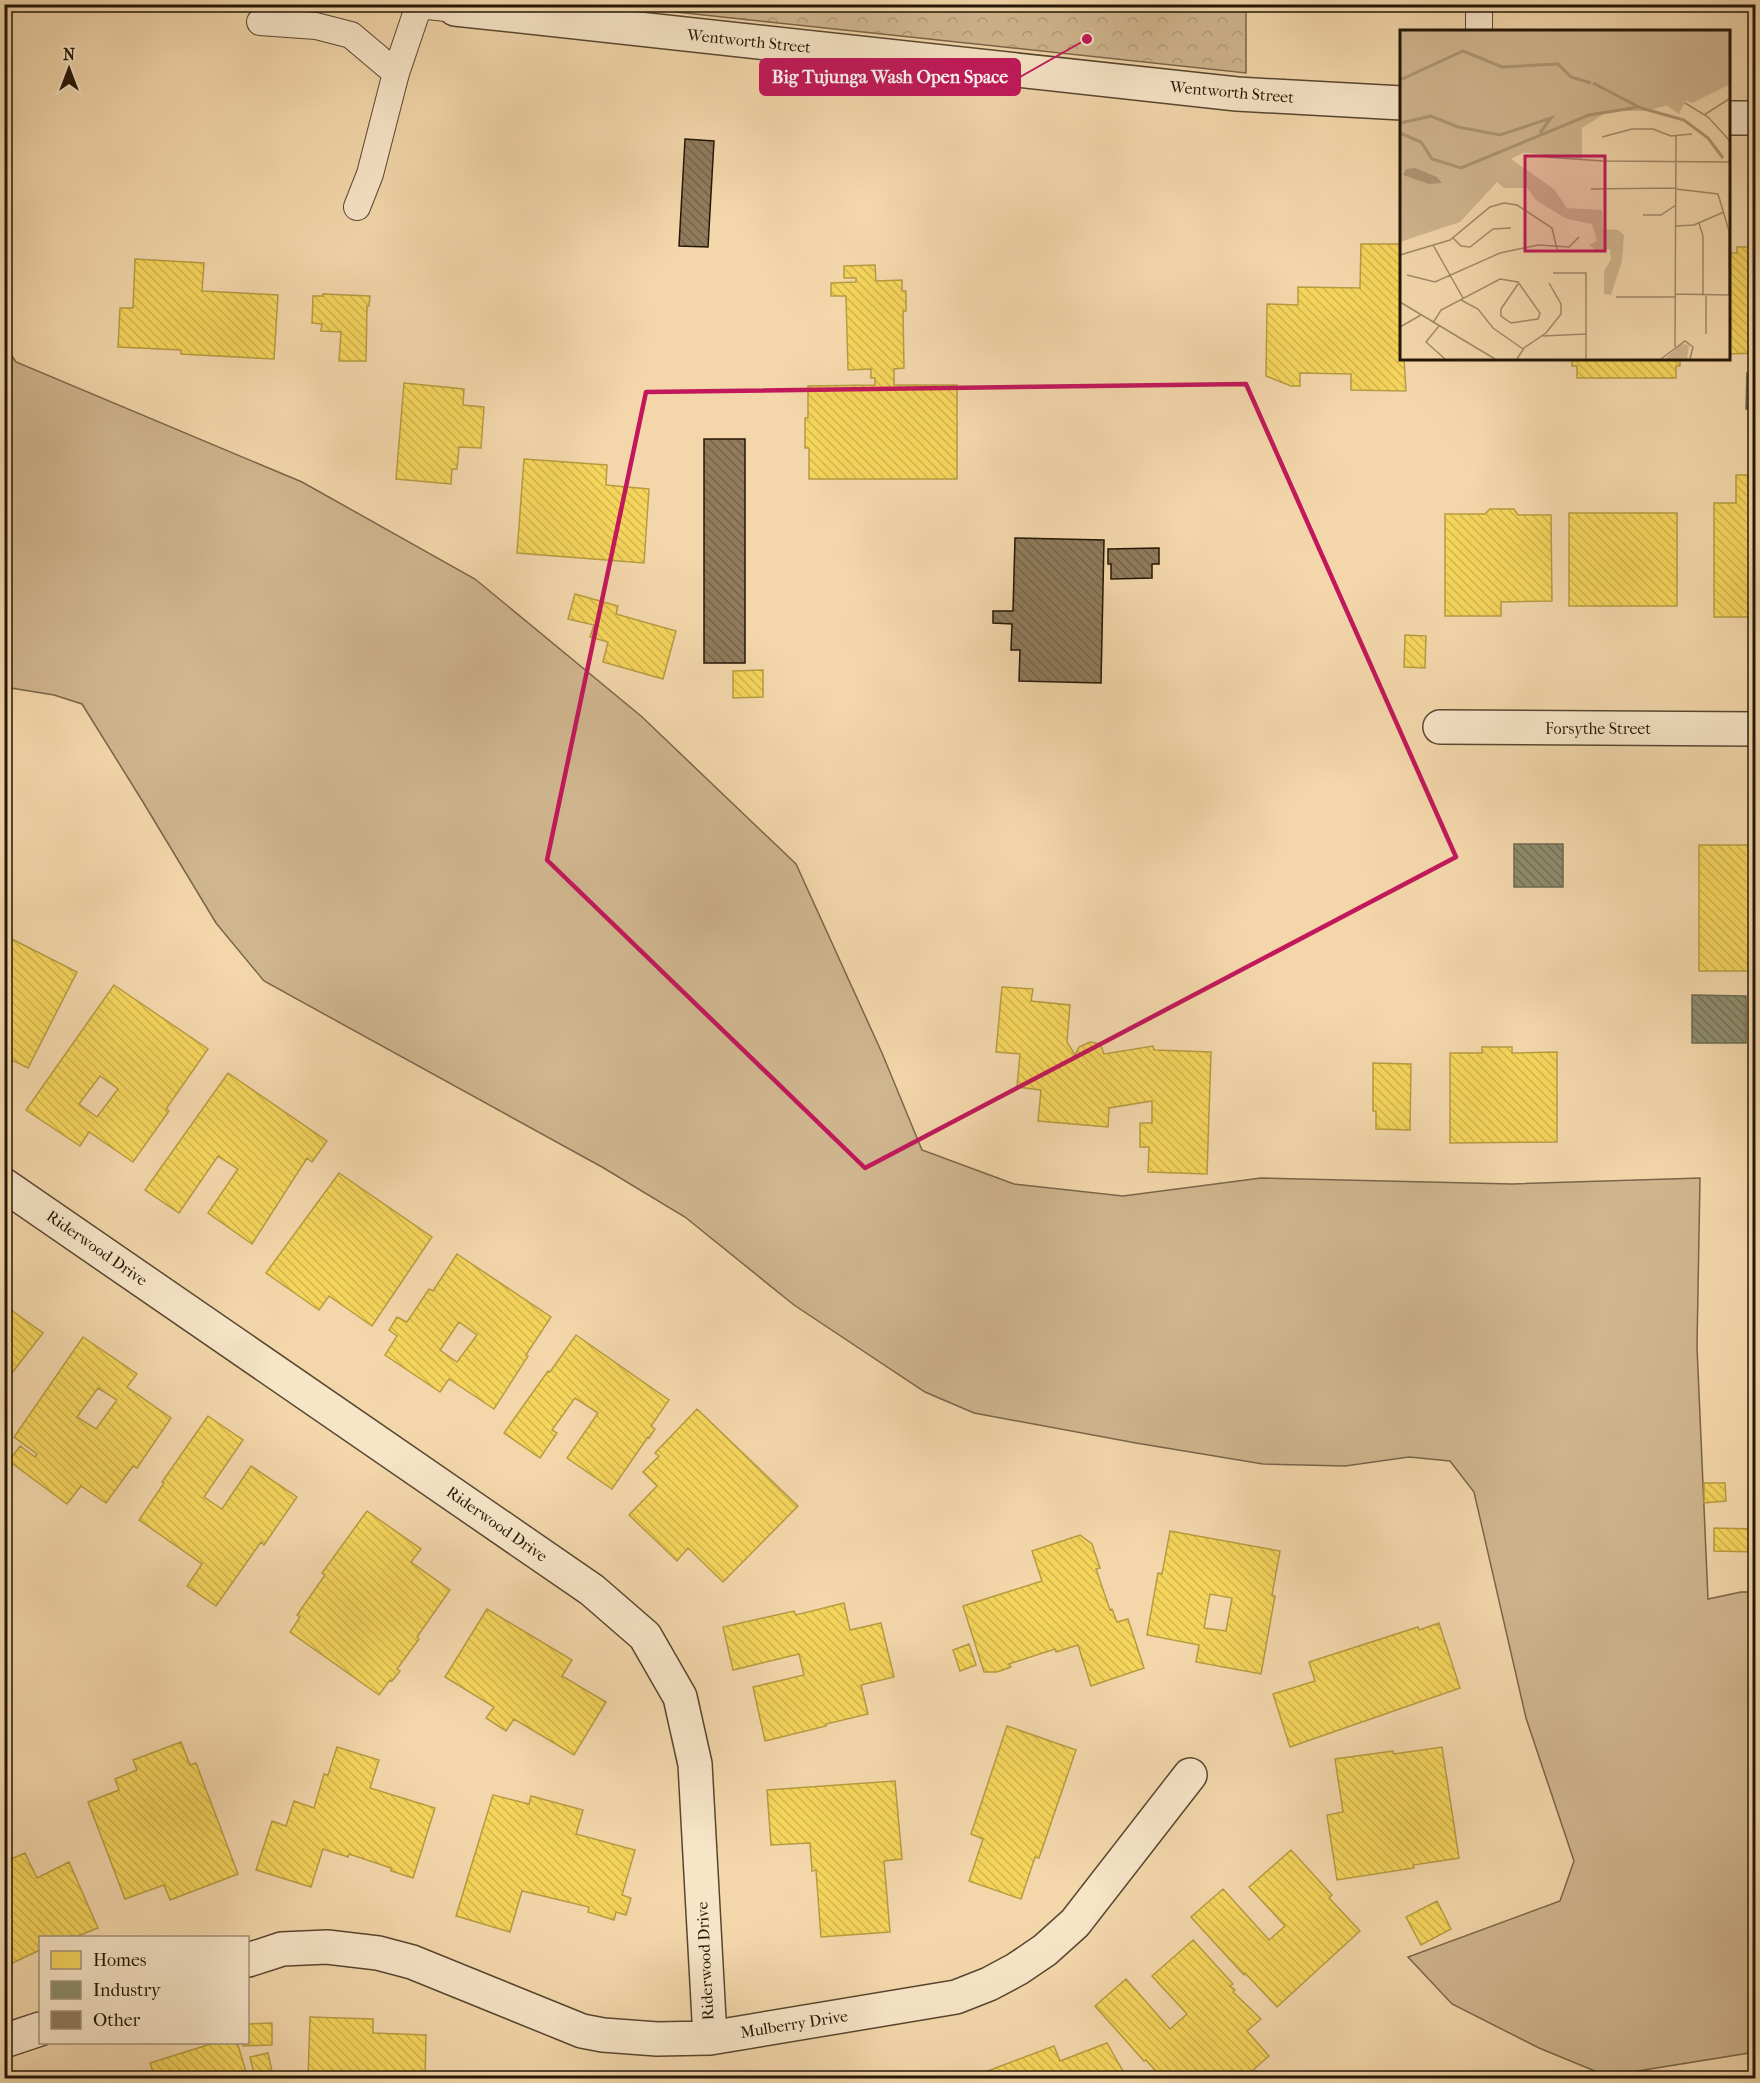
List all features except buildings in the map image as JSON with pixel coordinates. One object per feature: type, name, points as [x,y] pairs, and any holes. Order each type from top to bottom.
[{"type":"street","name":"Wentworth Street","points":[[455,9],[1237,94],[1400,102]]},
{"type":"street","points":[[1730,118],[1755,118]]},
{"type":"street","name":"Forsythe Street","points":[[1440,727],[1755,729]]},
{"type":"street","name":"Riderwood Drive","points":[[4,1185],[592,1590],[645,1636],[680,1697],[695,1764],[710,2038]]},
{"type":"street","name":"Mulberry Drive","points":[[249,1960],[282,1948],[327,1947],[378,1953],[412,1962],[582,2031],[657,2039],[710,2038],[956,1997],[989,1984],[1017,1969],[1045,1950],[1076,1923],[1190,1775]]},
{"type":"street","points":[[4,2041],[39,2029]]},
{"type":"lane","points":[[1479,4],[1479,30]]},
{"type":"lane","points":[[357,207],[370,174],[396,73],[419,5],[455,9]]},
{"type":"lane","points":[[260,22],[316,26],[351,35],[396,73]]},
{"type":"highlighted area","points":[[1246,384],[1456,857],[865,1168],[547,860],[646,392]]},
{"type":"green space","points":[[611,5],[1246,5],[1246,73]]},
{"type":"green space","points":[[4,344],[16,362],[302,482],[475,579],[641,716],[796,864],[882,1053],[922,1150],[1014,1184],[1123,1196],[1261,1178],[1512,1184],[1700,1178],[1697,1347],[1708,1599],[1741,1592],[1755,1592],[1755,2052],[1607,2076],[1539,2048],[1452,2004],[1408,1957],[1560,1901],[1574,1861],[1526,1718],[1474,1492],[1450,1461],[1409,1457],[1345,1466],[1263,1464],[974,1413],[925,1392],[794,1305],[685,1217],[602,1167],[264,981],[216,923],[82,704],[54,695],[5,687]]},
{"type":"place","name":"Big Tujunga Wash Open Space","points":[[1087,39]]}]
